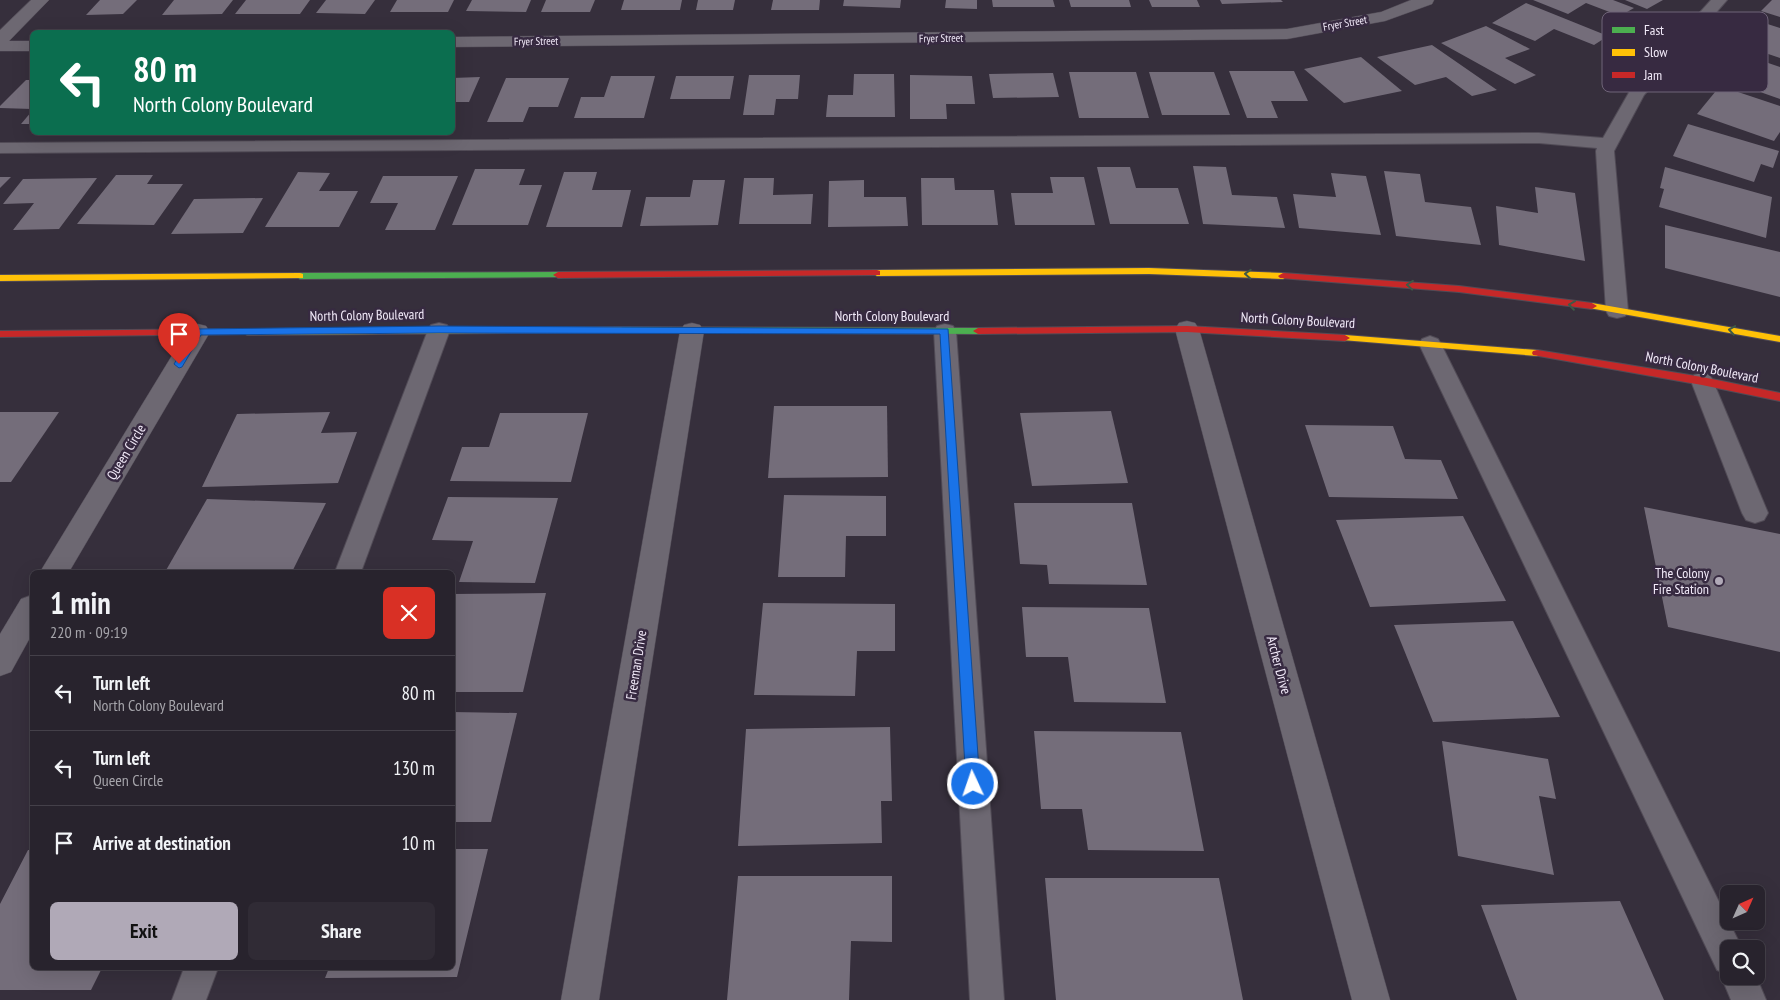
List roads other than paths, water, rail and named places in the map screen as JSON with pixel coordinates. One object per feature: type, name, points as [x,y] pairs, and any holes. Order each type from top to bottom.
[{"type":"street","points":[[0,40],[40,0]]},
{"type":"street","name":"Fryer Street","points":[[455,42],[1287,34],[1385,16],[1426,0]]},
{"type":"street","points":[[0,46],[30,46]]},
{"type":"street","points":[[0,278],[1149,270],[1413,285],[1617,311],[1780,339]]},
{"type":"street","name":"North Colony Boulevard","points":[[0,334],[439,330],[945,331],[1187,329],[1430,344],[1545,354],[1702,381],[1780,398]]},
{"type":"street","name":"Archer Drive","points":[[1187,329],[1371,1000]]},
{"type":"street","name":"Freeman Drive","points":[[580,1000],[692,330]]},
{"type":"street","name":"Queen Circle","points":[[55,570],[198,332]]},
{"type":"street","points":[[0,662],[30,611]]},
{"type":"lane","points":[[1709,12],[1719,0]]},
{"type":"lane","points":[[1617,311],[1605,151],[1640,92]]},
{"type":"lane","points":[[0,148],[1539,138],[1609,144]]},
{"type":"lane","points":[[349,570],[439,330]]},
{"type":"lane","points":[[945,331],[986,1000]]},
{"type":"lane","points":[[1430,344],[1720,940]]},
{"type":"lane","points":[[1702,381],[1755,513]]},
{"type":"lane","points":[[188,1000],[200,970]]},
{"type":"lane","points":[[1742,985],[1749,1000]]},
{"type":"place","name":"The Colony Fire Station","points":[[1719,581]]}]
